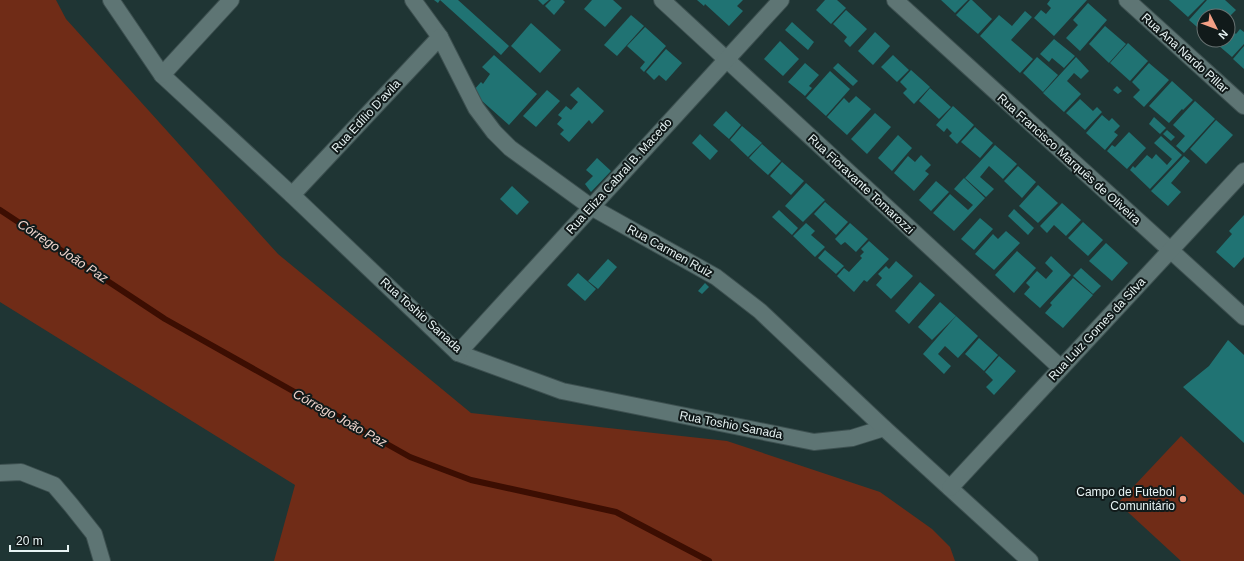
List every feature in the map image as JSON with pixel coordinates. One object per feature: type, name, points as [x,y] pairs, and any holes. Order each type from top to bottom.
[{"type":"street","name":"Rua Toshio Sanada","points":[[111,0],[162,75],[292,195],[458,353],[562,391],[814,442],[852,438],[884,428]]},
{"type":"street","points":[[162,75],[231,0]]},
{"type":"street","name":"Rua Carmen Ruiz","points":[[413,0],[440,37],[476,108],[494,132],[510,148],[591,207],[716,277],[760,310],[884,428],[950,488]]},
{"type":"street","name":"Rua Fioravante Tomarozzi","points":[[662,0],[1061,368]]},
{"type":"street","name":"Rua Eliza Cabral B. Macedo","points":[[458,353],[781,0]]},
{"type":"street","name":"Rua Francisco Marquês de Oliveira","points":[[896,0],[1244,317]]},
{"type":"street","name":"Rua Ana Nardo Pillar","points":[[1127,0],[1244,106]]},
{"type":"street","name":"Rua Edílio D'avila","points":[[292,195],[440,37]]},
{"type":"street","name":"Rua Luiz Gomes da Silva","points":[[950,488],[1244,171]]},
{"type":"street","points":[[0,473],[21,472],[54,485],[72,505],[94,534],[102,561]]},
{"type":"street","points":[[950,488],[1030,561]]},
{"type":"shaded area","points":[[0,0],[56,0],[66,19],[278,254],[471,413],[727,441],[880,492],[932,529],[950,547],[955,561],[274,561],[295,485],[0,302]]},
{"type":"shaded area","name":"Campo de Futebol Comunitário","points":[[1181,436],[1244,495],[1244,561],[1181,561],[1118,503]]},
{"type":"building","points":[[440,0],[458,0],[509,46],[501,55]]},
{"type":"building","points":[[538,0],[549,0],[543,5]]},
{"type":"building","points":[[551,0],[563,0],[565,2],[554,15],[545,6]]},
{"type":"building","points":[[592,0],[613,0],[622,8],[605,27],[584,9]]},
{"type":"building","points":[[697,0],[743,0],[737,6],[743,11],[729,26],[705,4],[704,6]]},
{"type":"building","points":[[825,0],[837,0],[846,8],[831,24],[816,10]]},
{"type":"building","points":[[941,0],[968,0],[955,13]]},
{"type":"building","points":[[970,0],[972,0],[992,19],[978,34],[956,15]]},
{"type":"building","points":[[1050,0],[1087,0],[1054,36],[1034,18],[1041,10],[1046,14],[1051,8],[1047,4]]},
{"type":"building","points":[[1169,0],[1205,0],[1188,17]]},
{"type":"building","points":[[1207,0],[1225,0],[1234,8],[1200,8]]},
{"type":"building","points":[[1088,3],[1107,20],[1080,51],[1066,38],[1078,25],[1073,20]]},
{"type":"building","points":[[846,10],[867,29],[850,47],[844,41],[847,37],[833,24]]},
{"type":"building","points":[[1025,11],[1032,17],[1011,40],[1033,59],[1020,73],[980,36],[999,15],[1012,26]]},
{"type":"building","points":[[1196,12],[1196,26],[1189,20]]},
{"type":"building","points":[[631,15],[644,26],[617,56],[604,45]]},
{"type":"building","points":[[792,22],[814,42],[808,50],[785,30]]},
{"type":"building","points":[[531,23],[561,50],[540,73],[511,46]]},
{"type":"building","points":[[1105,26],[1126,44],[1109,63],[1089,44]]},
{"type":"building","points":[[645,27],[666,46],[644,72],[640,68],[645,62],[627,46]]},
{"type":"building","points":[[1240,29],[1244,32],[1244,44],[1232,57],[1221,48],[1236,48],[1236,34]]},
{"type":"building","points":[[875,32],[890,46],[873,65],[858,51]]},
{"type":"building","points":[[1054,39],[1075,56],[1064,68],[1052,58],[1049,62],[1040,54]]},
{"type":"building","points":[[780,41],[799,59],[783,76],[764,59]]},
{"type":"building","points":[[1128,43],[1148,61],[1130,81],[1110,63]]},
{"type":"building","points":[[1244,46],[1244,69],[1233,59]]},
{"type":"building","points":[[666,49],[682,63],[666,81],[659,75],[654,80],[646,72]]},
{"type":"building","points":[[494,55],[537,94],[509,125],[472,92],[481,82],[483,84],[490,74],[482,67]]},
{"type":"building","points":[[893,55],[909,70],[897,82],[881,67]]},
{"type":"building","points":[[1037,57],[1058,75],[1043,92],[1023,73]]},
{"type":"building","points":[[1076,57],[1089,71],[1081,79],[1074,73],[1067,81],[1081,94],[1064,112],[1043,93]]},
{"type":"building","points":[[805,63],[819,75],[809,86],[812,88],[805,96],[788,82]]},
{"type":"building","points":[[838,63],[858,81],[853,86],[833,68]]},
{"type":"building","points":[[1149,63],[1169,80],[1144,107],[1133,97],[1140,90],[1132,82]]},
{"type":"building","points":[[911,70],[930,87],[914,104],[903,93],[907,89],[900,82]]},
{"type":"building","points":[[830,71],[850,89],[826,116],[806,98]]},
{"type":"building","points":[[1172,81],[1193,100],[1169,123],[1149,106]]},
{"type":"building","points":[[1117,86],[1122,91],[1118,94],[1113,90]]},
{"type":"building","points":[[578,87],[604,111],[592,124],[589,120],[569,142],[560,134],[564,130],[557,124],[562,118],[558,115],[566,106],[571,110],[578,102],[570,95]]},
{"type":"building","points":[[930,88],[951,107],[939,119],[919,101]]},
{"type":"building","points":[[547,90],[560,101],[536,127],[523,116]]},
{"type":"building","points":[[856,96],[871,109],[847,135],[827,117],[844,98],[849,103]]},
{"type":"building","points":[[1080,99],[1093,111],[1097,107],[1102,112],[1085,130],[1066,113]]},
{"type":"building","points":[[1195,101],[1215,119],[1184,153],[1176,146],[1185,136],[1173,125]]},
{"type":"building","points":[[953,106],[974,125],[957,144],[949,136],[952,133],[947,128],[944,132],[936,125]]},
{"type":"building","points":[[726,111],[741,125],[729,139],[713,125]]},
{"type":"building","points":[[875,113],[891,127],[867,154],[851,139]]},
{"type":"building","points":[[1102,115],[1109,121],[1112,118],[1120,126],[1114,132],[1118,135],[1105,150],[1086,133]]},
{"type":"building","points":[[1154,117],[1166,128],[1160,134],[1149,124]]},
{"type":"building","points":[[1216,120],[1233,135],[1206,164],[1190,149]]},
{"type":"building","points":[[742,126],[762,143],[748,157],[730,140]]},
{"type":"building","points":[[975,127],[993,143],[980,158],[961,142]]},
{"type":"building","points":[[1167,130],[1175,137],[1171,141],[1163,134]]},
{"type":"building","points":[[1129,132],[1146,148],[1127,169],[1107,151],[1112,145],[1115,147]]},
{"type":"building","points":[[700,134],[718,151],[710,160],[692,143]]},
{"type":"building","points":[[898,135],[912,148],[892,171],[878,158]]},
{"type":"building","points":[[1161,136],[1182,155],[1150,189],[1130,170],[1133,166],[1135,168],[1147,155],[1152,159],[1156,154],[1167,165],[1172,159],[1154,143]]},
{"type":"building","points":[[762,144],[781,161],[768,175],[749,158]]},
{"type":"building","points":[[995,145],[1017,164],[1003,179],[989,166],[980,177],[994,189],[986,197],[965,178]]},
{"type":"building","points":[[921,155],[931,165],[925,171],[929,174],[914,191],[894,173],[908,156],[915,162]]},
{"type":"building","points":[[1184,156],[1190,161],[1171,183],[1181,192],[1168,206],[1151,191]]},
{"type":"building","points":[[597,158],[611,171],[591,192],[585,184],[593,176],[586,170]]},
{"type":"building","points":[[782,162],[804,181],[791,195],[770,176]]},
{"type":"building","points":[[1018,166],[1036,182],[1022,198],[1004,181]]},
{"type":"building","points":[[964,178],[985,198],[954,231],[933,213],[950,194],[968,210],[973,205],[954,189]]},
{"type":"building","points":[[936,181],[949,192],[931,211],[919,200]]},
{"type":"building","points":[[806,183],[825,200],[803,222],[785,206]]},
{"type":"building","points":[[1038,185],[1058,203],[1038,223],[1019,206]]},
{"type":"building","points":[[512,186],[529,202],[517,215],[500,199]]},
{"type":"building","points":[[825,202],[848,222],[836,235],[814,214]]},
{"type":"building","points":[[1062,203],[1081,220],[1066,236],[1054,225],[1047,233],[1040,226]]},
{"type":"building","points":[[1014,209],[1034,228],[1028,235],[1008,216]]},
{"type":"building","points":[[779,210],[798,228],[792,235],[772,217]]},
{"type":"building","points":[[1244,215],[1244,257],[1234,268],[1216,252],[1232,234],[1229,231]]},
{"type":"building","points":[[980,218],[993,229],[974,250],[961,239]]},
{"type":"building","points":[[1083,222],[1103,240],[1088,256],[1068,238]]},
{"type":"building","points":[[806,223],[815,231],[811,235],[825,247],[815,257],[793,236]]},
{"type":"building","points":[[850,223],[868,239],[856,252],[845,242],[841,245],[835,239]]},
{"type":"building","points":[[1006,231],[1020,243],[994,270],[975,254],[993,234],[998,239]]},
{"type":"building","points":[[869,241],[889,259],[867,282],[864,280],[854,292],[837,276],[844,268],[849,272],[862,258],[860,256],[864,252],[861,249]]},
{"type":"building","points":[[1106,243],[1128,263],[1112,281],[1089,261]]},
{"type":"building","points":[[825,250],[844,266],[836,274],[818,258]]},
{"type":"building","points":[[1017,251],[1036,268],[1014,293],[995,275]]},
{"type":"building","points":[[1051,256],[1071,275],[1040,308],[1024,294],[1030,287],[1026,283],[1037,271],[1046,279],[1053,271],[1045,263]]},
{"type":"building","points":[[608,259],[617,267],[598,289],[588,281]]},
{"type":"building","points":[[896,261],[913,276],[891,299],[876,285],[882,278],[878,274],[886,266],[889,269]]},
{"type":"building","points":[[1081,268],[1101,286],[1093,294],[1073,276]]},
{"type":"building","points":[[578,273],[596,289],[585,301],[567,285]]},
{"type":"building","points":[[1073,278],[1093,295],[1063,328],[1045,313],[1052,305],[1050,303]]},
{"type":"building","points":[[920,282],[935,295],[909,324],[895,311]]},
{"type":"building","points":[[705,283],[709,287],[702,294],[698,291]]},
{"type":"building","points":[[940,302],[956,316],[932,340],[918,327]]},
{"type":"building","points":[[956,316],[978,336],[958,358],[945,346],[938,354],[951,366],[944,374],[923,354]]},
{"type":"building","points":[[979,338],[998,355],[984,371],[965,354]]},
{"type":"building","points":[[1228,340],[1244,355],[1244,443],[1183,387],[1209,366]]},
{"type":"building","points":[[999,356],[1016,371],[994,395],[986,387],[993,380],[985,372]]},
{"type":"waterway","name":"Córrego João Paz","points":[[0,210],[165,319],[410,457],[471,480],[616,512],[709,561]]},
{"type":"place","name":"Campo de Futebol Comunitário","points":[[1183,499]]}]
